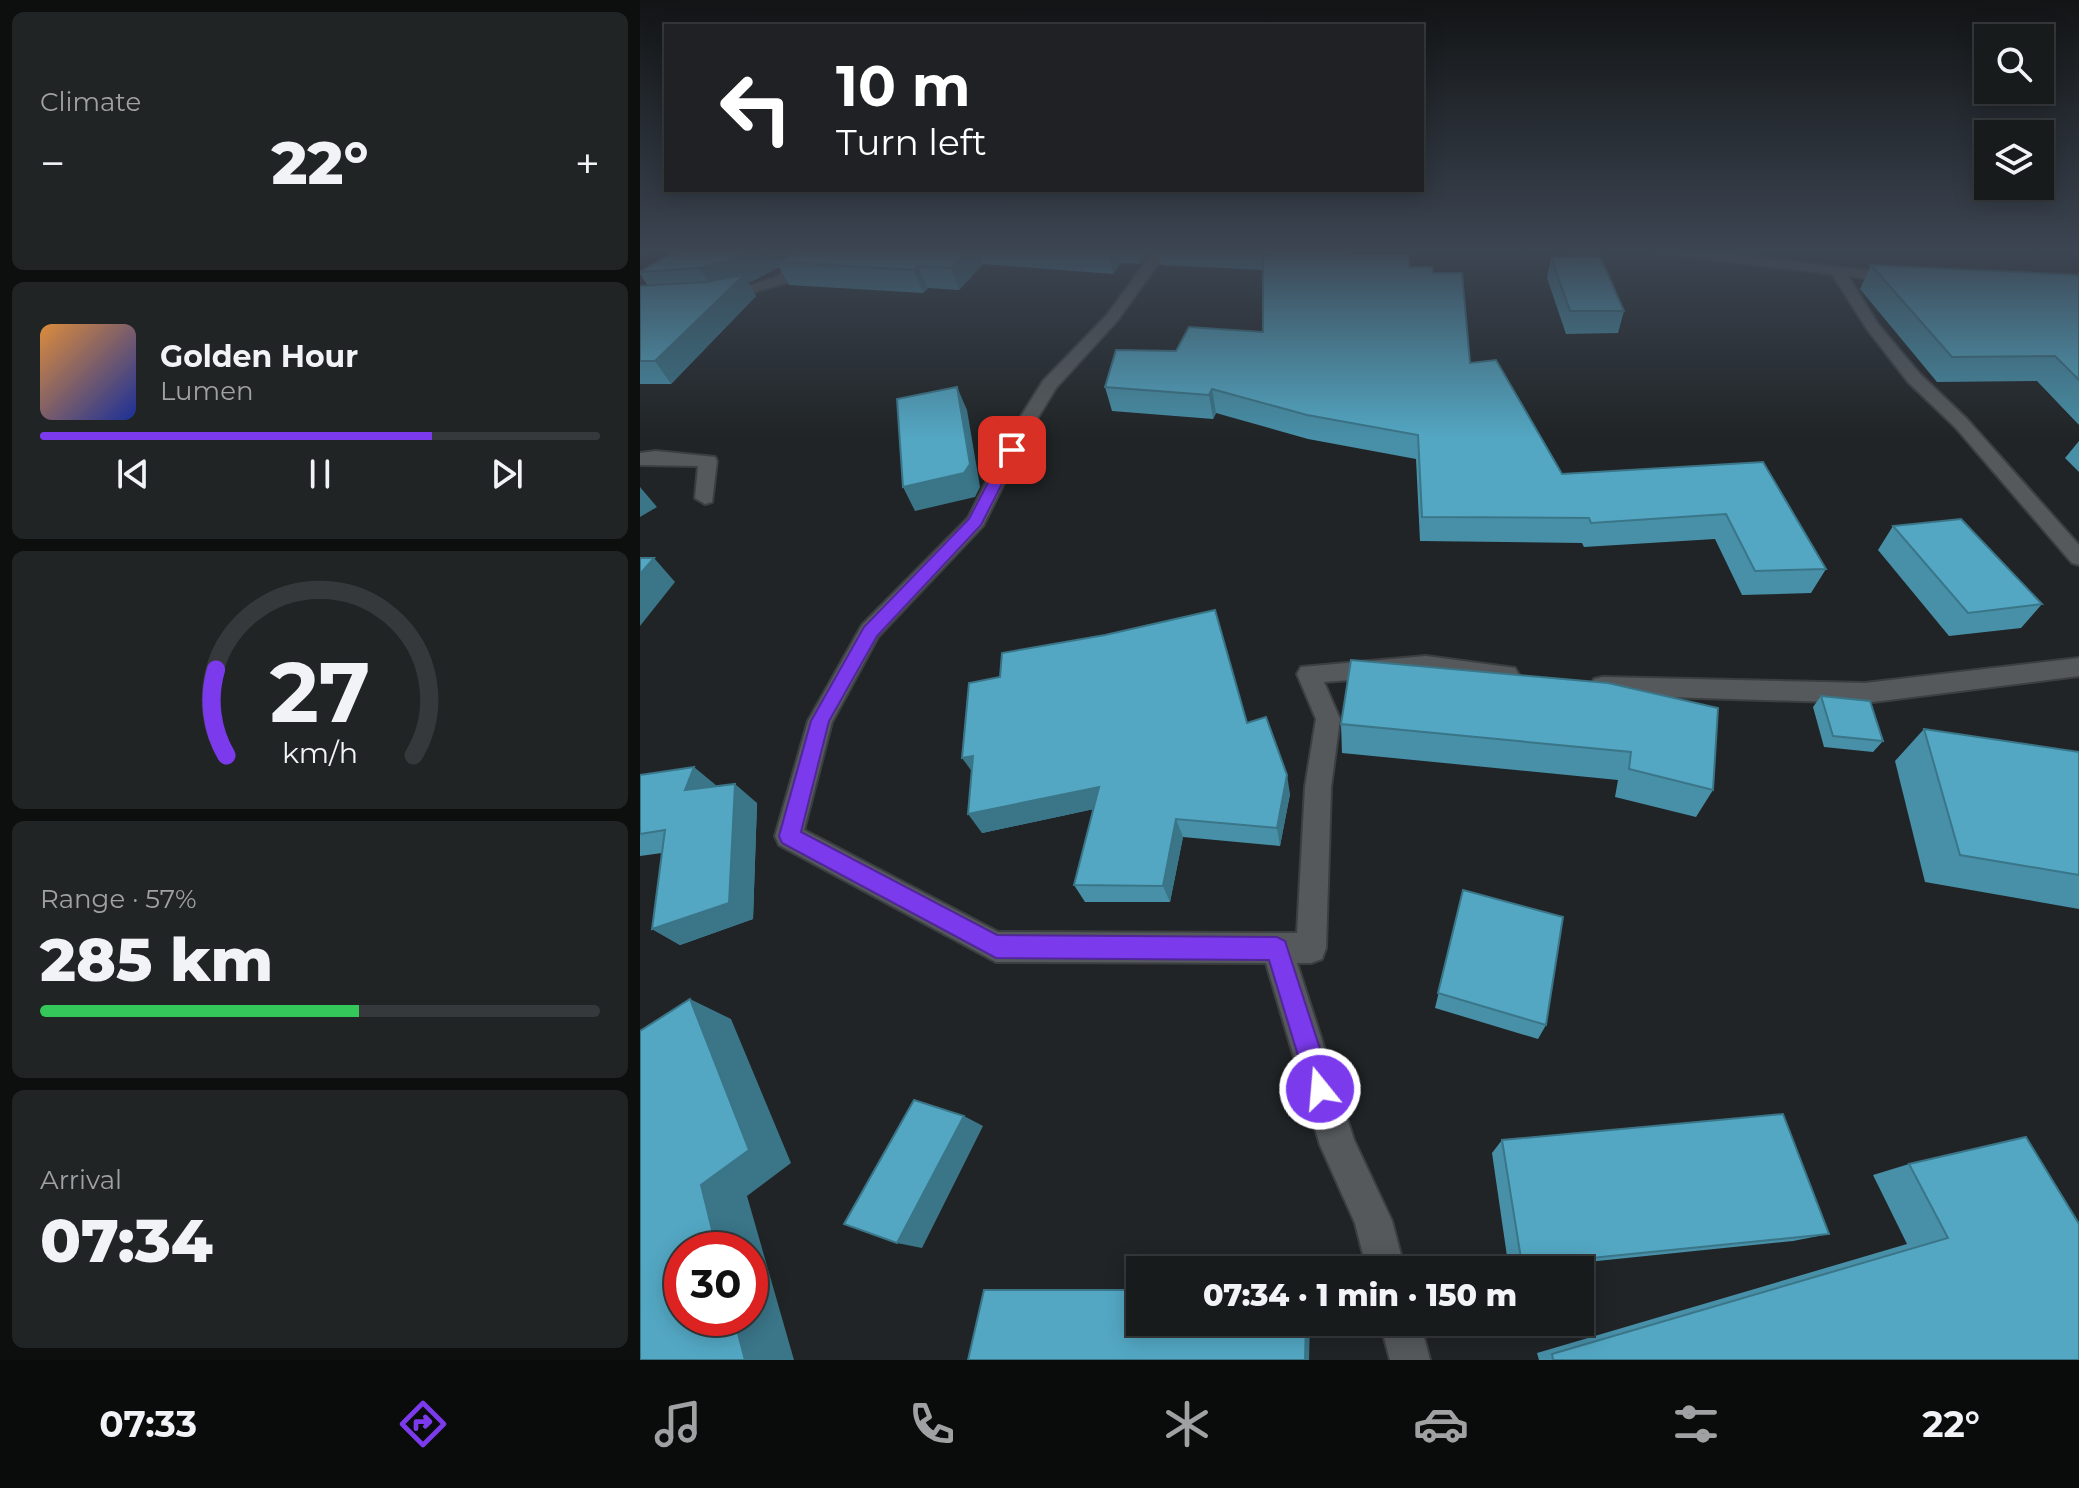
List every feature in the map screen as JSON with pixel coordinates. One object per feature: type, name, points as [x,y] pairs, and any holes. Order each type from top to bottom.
[{"type":"street","points":[[1116,312],[1049,385],[1022,429],[976,521],[870,631],[820,721],[789,836],[996,947],[1311,948],[1318,787],[1328,719],[1309,674],[1426,665],[1529,678]]},
{"type":"street","points":[[1863,312],[1914,378],[1961,423],[2079,558]]},
{"type":"street","points":[[640,459],[708,461],[705,498]]},
{"type":"street","points":[[1573,683],[1632,689],[1865,693],[2079,667]]},
{"type":"street","points":[[1277,949],[1338,1145],[1373,1221],[1382,1256]]},
{"type":"street","points":[[1404,1336],[1410,1360]]},
{"type":"building","points":[[640,312],[705,312],[655,361],[640,361]]},
{"type":"building","points":[[1263,312],[1466,312],[1470,363],[1496,360],[1562,474],[1763,462],[1826,569],[1755,571],[1726,514],[1591,523],[1589,518],[1422,517],[1418,435],[1307,415],[1212,389],[1209,395],[1105,387],[1116,350],[1176,351],[1189,327],[1263,332]]},
{"type":"building","points":[[1913,312],[2079,312],[2079,380],[2055,356],[1952,357]]},
{"type":"building","points":[[957,387],[970,464],[964,473],[903,487],[897,399]]},
{"type":"building","points":[[1961,519],[2042,604],[1968,613],[1893,526]]},
{"type":"building","points":[[640,558],[654,558],[640,574]]},
{"type":"building","points":[[1215,610],[1247,723],[1266,717],[1287,775],[1277,828],[1176,819],[1163,886],[1074,885],[1099,787],[968,814],[973,756],[962,758],[969,683],[1000,677],[1002,653],[1105,635]]},
{"type":"building","points":[[1351,660],[1608,683],[1718,708],[1713,790],[1629,769],[1631,752],[1341,724]]},
{"type":"building","points":[[1821,696],[1870,701],[1883,741],[1833,736]]},
{"type":"building","points":[[1924,729],[2079,752],[2079,875],[1960,855]]},
{"type":"building","points":[[694,767],[685,790],[735,784],[729,903],[652,929],[665,830],[640,834],[640,775]]},
{"type":"building","points":[[1463,890],[1563,917],[1546,1025],[1438,993]]},
{"type":"building","points":[[690,999],[749,1150],[701,1185],[713,1232],[664,1232],[664,1336],[739,1336],[745,1360],[640,1360],[640,1031]]},
{"type":"building","points":[[914,1100],[964,1116],[897,1243],[844,1224]]},
{"type":"building","points":[[1783,1114],[1829,1234],[1594,1258],[1521,1256],[1502,1140]]},
{"type":"building","points":[[2026,1137],[2079,1224],[2079,1360],[1553,1360],[1552,1354],[1948,1238],[1909,1164]]},
{"type":"building","points":[[984,1290],[1126,1290],[1126,1336],[1306,1336],[1305,1360],[968,1360]]},
{"type":"route","points":[[1012,450],[976,521],[870,631],[820,721],[789,836],[996,947],[1277,949],[1320,1089]]}]
